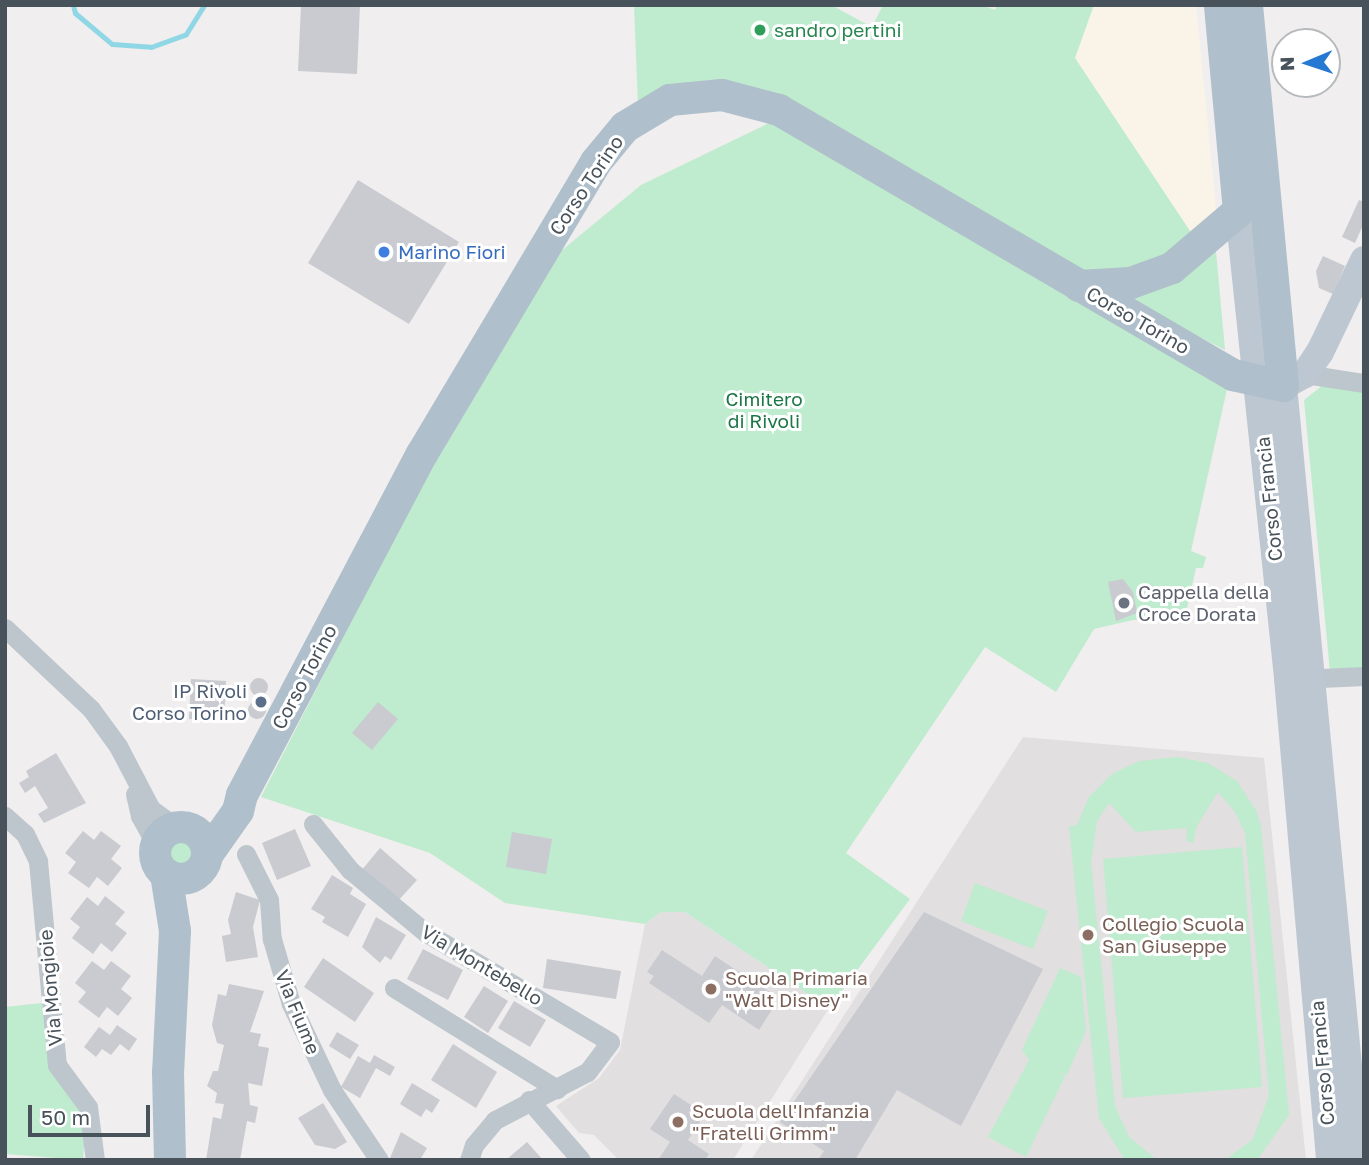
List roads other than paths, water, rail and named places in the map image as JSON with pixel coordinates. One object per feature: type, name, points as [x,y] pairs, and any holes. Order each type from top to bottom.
[{"type":"main road","name":"Corso Francia","points":[[1220,5],[1239,211],[1281,381]]},
{"type":"main road","name":"Corso Francia","points":[[1247,5],[1281,381],[1330,1160]]},
{"type":"main road","name":"Corso Torino","points":[[181,851],[242,795],[443,418],[596,162],[644,113],[670,100],[709,95],[745,98],[779,110],[1233,375],[1281,381]]},
{"type":"main road","points":[[1079,286],[1131,283],[1172,268],[1239,211]]},
{"type":"main road","points":[[1281,381],[1364,260]]},
{"type":"main road","name":"Corso Francia","points":[[1301,680],[1357,1160]]},
{"type":"main road","points":[[170,1160],[168,1072],[181,851]]},
{"type":"street","points":[[1281,381],[1364,383]]},
{"type":"street","points":[[5,628],[91,709],[118,746],[134,783],[181,851]]},
{"type":"street","points":[[1301,680],[1364,676]]},
{"type":"street","name":"Via Mongioie","points":[[5,816],[25,834],[38,861],[57,1065],[88,1107],[95,1160]]},
{"type":"street","name":"Via Montebello","points":[[313,824],[349,870],[425,932],[610,1042],[587,1072],[529,1100],[489,1126],[469,1160]]},
{"type":"street","name":"Via Fiume","points":[[246,854],[269,900],[272,939],[291,1004],[331,1090],[379,1160]]},
{"type":"street","points":[[394,988],[557,1088]]},
{"type":"street","points":[[529,1100],[581,1160]]},
{"type":"waterway","points":[[73,5],[75,13],[112,44],[151,47],[186,34],[204,5]]},
{"type":"place","name":"sandro pertini","points":[[760,30]]},
{"type":"place","name":"Marino Fiori","points":[[384,252]]},
{"type":"place","name":"Cappella della Croce Dorata","points":[[1124,603]]},
{"type":"place","name":"IP Rivoli Corso Torino","points":[[261,702]]},
{"type":"place","name":"Collegio Scuola San Giuseppe","points":[[1088,935]]},
{"type":"place","name":"Scuola Primaria \"Walt Disney\"","points":[[711,989]]},
{"type":"place","name":"Scuola dell'Infanzia \"Fratelli Grimm\"","points":[[678,1122]]},
{"type":"park label","name":"Cimitero di Rivoli","points":[[764,410]]}]
